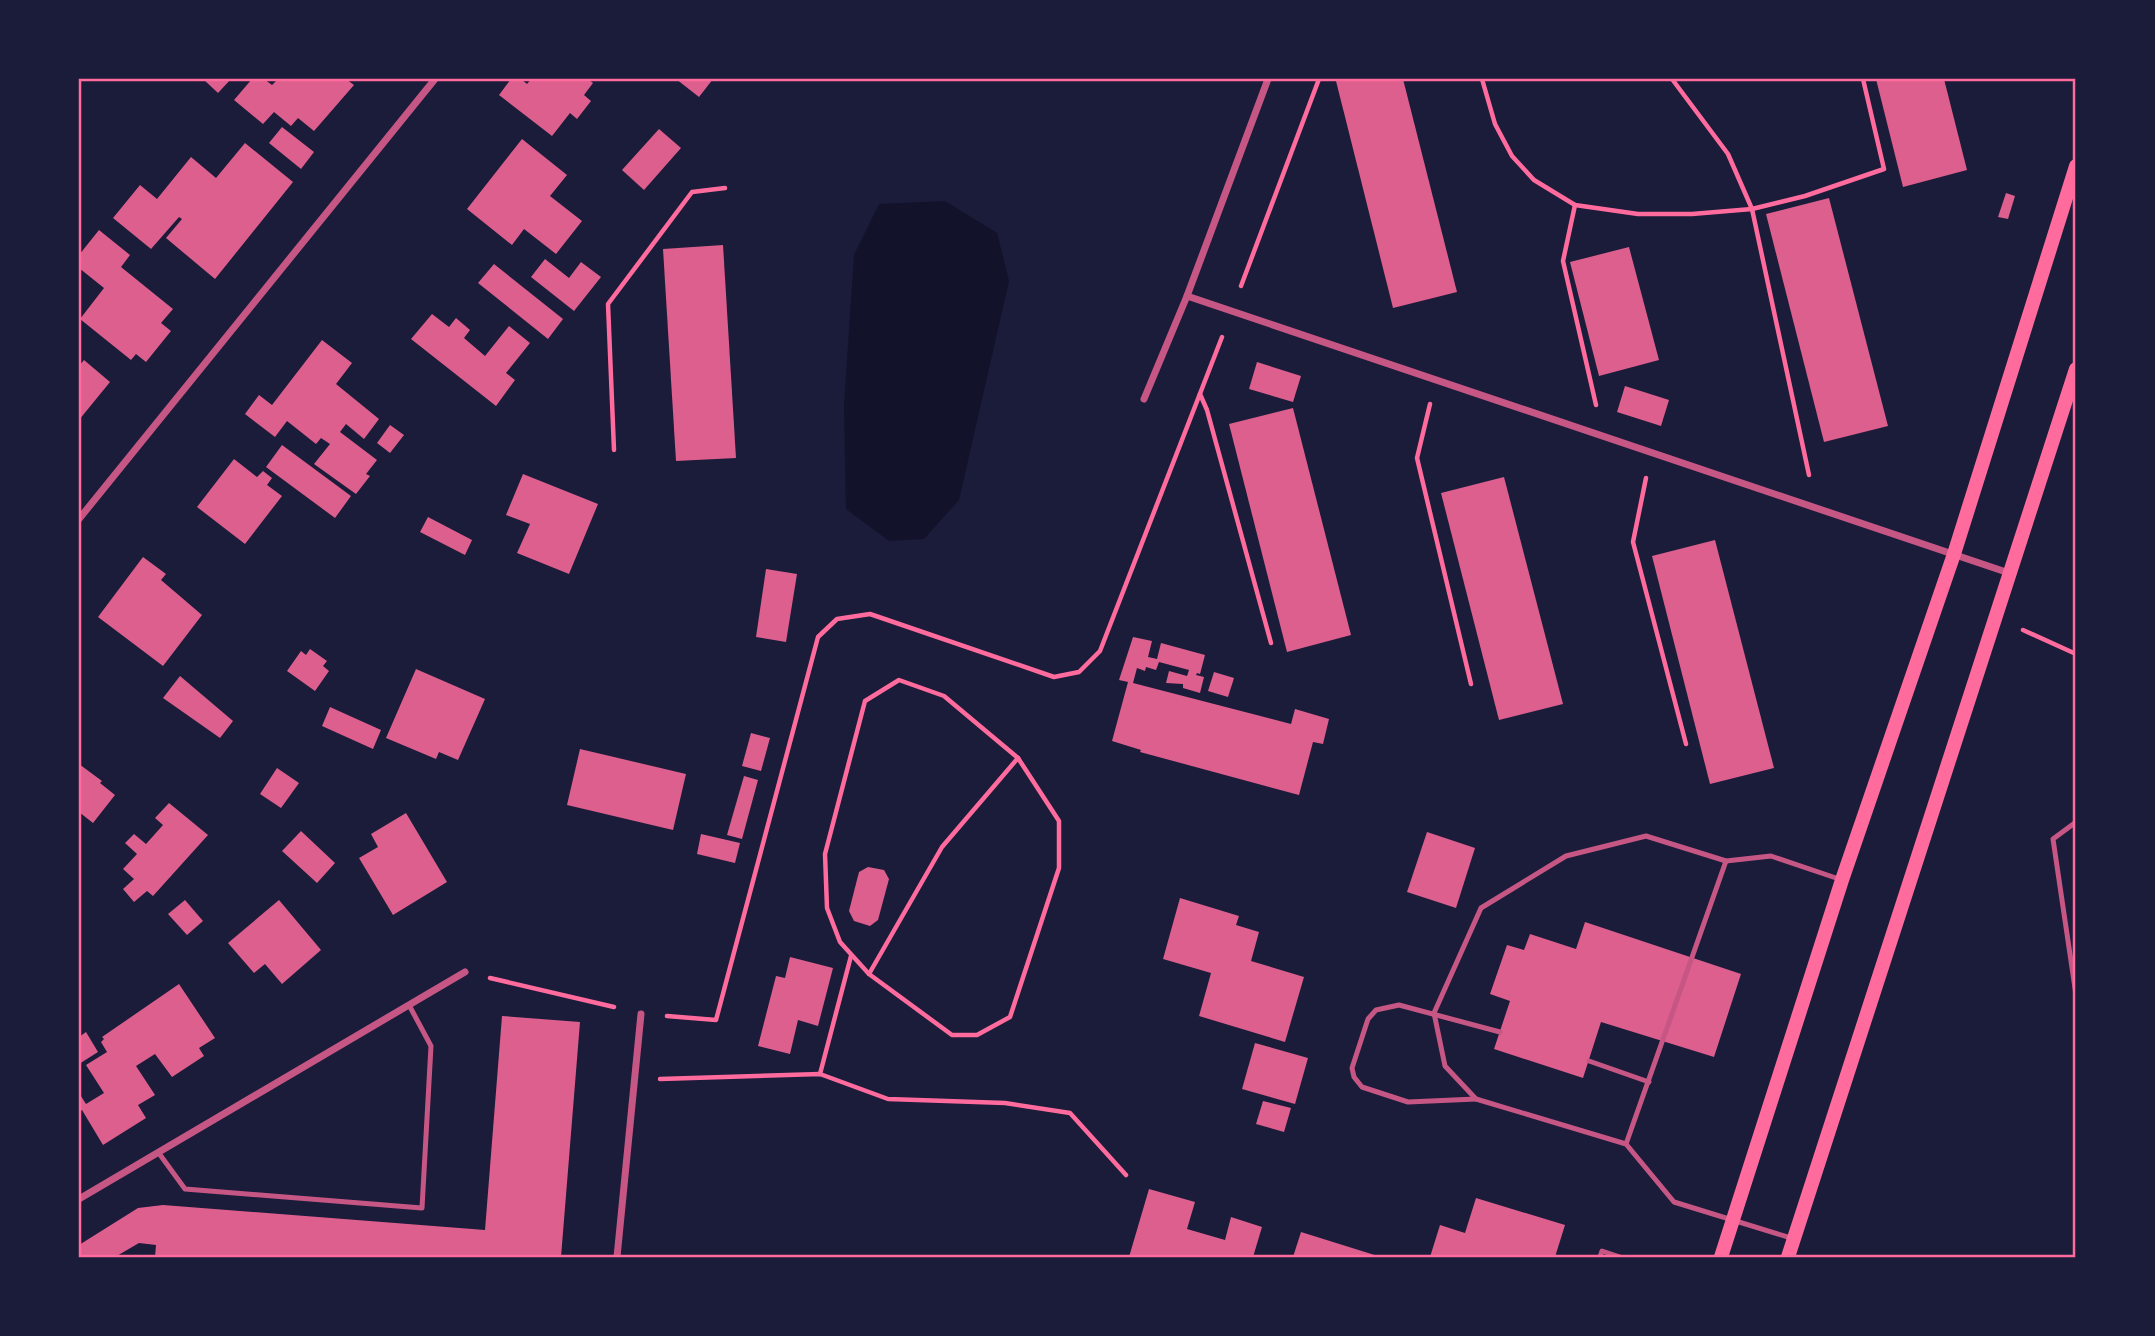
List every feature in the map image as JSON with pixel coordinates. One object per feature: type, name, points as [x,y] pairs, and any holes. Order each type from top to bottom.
[{"type":"main road","points":[[1721,1257],[1842,880],[1954,554],[2076,166]]},
{"type":"main road","points":[[1788,1257],[2076,369]]},
{"type":"street","points":[[79,519],[435,79]]},
{"type":"street","points":[[1144,398],[1186,296],[1268,79]]},
{"type":"street","points":[[1186,296],[2009,573]]},
{"type":"street","points":[[79,1199],[465,972]]},
{"type":"street","points":[[617,1257],[641,1014]]},
{"type":"lane","points":[[2076,822],[2053,839],[2076,995]]},
{"type":"lane","points":[[1476,1099],[1445,1066],[1434,1013],[1481,908],[1566,856],[1646,836],[1726,861],[1770,856],[1842,880]]},
{"type":"lane","points":[[1626,1144],[1726,861]]},
{"type":"lane","points":[[158,1152],[185,1188],[422,1208],[431,1046],[409,1005]]},
{"type":"lane","points":[[1500,1032],[1399,1005],[1376,1010],[1368,1019],[1352,1068],[1354,1077],[1362,1087],[1408,1102],[1476,1099],[1626,1144],[1674,1202],[1794,1239]]},
{"type":"lane","points":[[1589,1061],[1649,1082]]},
{"type":"lane","points":[[1600,1257],[1602,1251],[1620,1257]]},
{"type":"path","points":[[465,972],[641,1014],[716,1020],[818,637],[837,619],[870,614],[1054,677],[1079,672],[1100,651],[1319,79]]},
{"type":"path","points":[[1482,79],[1495,124],[1512,156],[1534,180],[1574,205],[1638,214],[1752,209],[1805,196],[1884,169],[1863,79]]},
{"type":"path","points":[[1672,79],[1728,154],[1752,209],[1815,508]]},
{"type":"path","points":[[614,450],[608,304],[692,192],[725,188]]},
{"type":"path","points":[[1574,205],[1563,261],[1603,436]]},
{"type":"path","points":[[1436,380],[1416,458],[1471,684]]},
{"type":"path","points":[[1200,394],[1207,410],[1271,643]]},
{"type":"path","points":[[1652,453],[1633,542],[1686,744]]},
{"type":"path","points":[[1994,617],[2076,654]]},
{"type":"path","points":[[899,680],[944,696],[1018,758],[1059,821],[1059,868],[1010,1017],[977,1035],[952,1035],[869,974],[851,956],[840,942],[827,908],[825,854],[865,701],[899,680]]},
{"type":"path","points":[[869,974],[942,847],[1018,758]]},
{"type":"path","points":[[820,1074],[851,956]]},
{"type":"path","points":[[635,1080],[820,1074],[888,1099],[1004,1103],[1070,1113],[1126,1175]]},
{"type":"shaded area","points":[[945,201],[997,233],[1009,281],[959,500],[924,539],[889,541],[846,509],[844,405],[854,255],[879,204]]},
{"type":"building","points":[[203,79],[231,79],[218,93]]},
{"type":"building","points":[[252,79],[264,79],[272,85],[278,79],[346,79],[354,85],[314,131],[298,118],[291,126],[274,112],[263,124],[234,100]]},
{"type":"building","points":[[511,79],[521,79],[527,84],[531,79],[588,79],[593,83],[584,95],[591,101],[577,119],[570,113],[552,136],[499,95]]},
{"type":"building","points":[[676,79],[713,79],[699,97]]},
{"type":"building","points":[[1403,79],[1457,292],[1393,308],[1336,81]]},
{"type":"building","points":[[1876,79],[1944,79],[1967,170],[1903,187]]},
{"type":"building","points":[[282,127],[314,152],[301,169],[269,143]]},
{"type":"building","points":[[659,129],[681,148],[644,190],[622,170]]},
{"type":"building","points":[[522,139],[567,175],[550,196],[582,221],[556,254],[524,229],[512,245],[467,209]]},
{"type":"building","points":[[245,143],[293,182],[215,279],[166,238],[182,219],[179,217],[151,249],[113,218],[140,185],[157,199],[191,157],[216,178]]},
{"type":"building","points":[[2006,193],[2015,196],[2008,219],[1998,217]]},
{"type":"building","points":[[1829,198],[1888,426],[1824,442],[1766,214]]},
{"type":"building","points":[[99,230],[130,255],[121,267],[173,309],[161,323],[171,331],[146,362],[136,354],[131,360],[80,319],[104,288],[79,268],[79,255]]},
{"type":"building","points":[[723,245],[736,458],[676,461],[663,249]]},
{"type":"building","points":[[1629,247],[1659,360],[1599,376],[1570,262]]},
{"type":"building","points":[[545,259],[569,278],[581,262],[601,277],[574,311],[531,277]]},
{"type":"building","points":[[494,264],[563,319],[548,339],[478,283]]},
{"type":"building","points":[[432,314],[449,327],[456,318],[470,330],[464,338],[485,356],[509,326],[530,343],[506,373],[515,380],[496,406],[411,339]]},
{"type":"building","points":[[322,340],[352,363],[336,384],[379,419],[364,439],[346,424],[340,432],[377,460],[366,474],[370,476],[356,494],[314,464],[330,444],[321,438],[316,444],[287,421],[275,437],[245,414],[259,395],[272,405]]},
{"type":"building","points":[[84,360],[110,382],[79,420],[79,366]]},
{"type":"building","points":[[1257,362],[1301,376],[1293,402],[1249,389]]},
{"type":"building","points":[[1625,386],[1669,400],[1661,426],[1617,412]]},
{"type":"building","points":[[1293,408],[1351,635],[1287,652],[1229,424]]},
{"type":"building","points":[[390,425],[404,435],[390,453],[377,443]]},
{"type":"building","points":[[282,445],[351,496],[335,518],[266,467]]},
{"type":"building","points":[[234,459],[257,477],[263,471],[272,478],[267,485],[282,496],[245,544],[197,507]]},
{"type":"building","points":[[523,474],[598,504],[569,574],[517,553],[530,524],[506,515]]},
{"type":"building","points":[[1504,477],[1563,704],[1499,720],[1441,493]]},
{"type":"building","points":[[428,517],[472,540],[465,555],[420,532]]},
{"type":"building","points":[[1715,540],[1774,768],[1710,784],[1652,556]]},
{"type":"building","points":[[143,557],[166,574],[161,580],[202,615],[163,666],[98,617]]},
{"type":"building","points":[[766,569],[797,574],[786,642],[756,637]]},
{"type":"building","points":[[1133,637],[1152,641],[1148,657],[1157,659],[1161,643],[1205,655],[1200,674],[1196,675],[1204,677],[1200,693],[1183,688],[1183,684],[1166,683],[1169,671],[1187,676],[1189,670],[1159,662],[1156,670],[1146,667],[1145,671],[1137,668],[1133,683],[1291,724],[1295,709],[1329,719],[1323,744],[1313,742],[1299,795],[1140,752],[1141,750],[1112,741],[1128,682],[1119,680]]},
{"type":"building","points":[[310,649],[327,661],[323,666],[329,671],[315,691],[287,671],[301,651],[306,655]]},
{"type":"building","points":[[416,669],[485,699],[458,760],[439,752],[436,759],[386,738]]},
{"type":"building","points":[[1214,672],[1234,678],[1228,697],[1208,691]]},
{"type":"building","points":[[180,676],[233,721],[220,738],[163,698]]},
{"type":"building","points":[[330,707],[381,730],[373,749],[322,726]]},
{"type":"building","points":[[751,733],[770,738],[761,771],[742,766]]},
{"type":"building","points":[[580,749],[686,774],[673,830],[567,805]]},
{"type":"building","points":[[79,764],[102,781],[100,783],[115,795],[93,823],[79,812]]},
{"type":"building","points":[[277,768],[299,783],[281,808],[260,794]]},
{"type":"building","points":[[744,776],[758,780],[742,839],[727,835]]},
{"type":"building","points":[[169,803],[208,835],[153,896],[147,891],[134,902],[123,889],[134,879],[123,869],[137,854],[125,843],[134,834],[146,844],[163,825],[155,818]]},
{"type":"building","points":[[406,813],[447,882],[393,915],[359,858],[378,847],[371,834]]},
{"type":"building","points":[[301,831],[335,863],[317,883],[282,851]]},
{"type":"building","points":[[1427,832],[1475,848],[1456,908],[1407,892]]},
{"type":"building","points":[[701,834],[740,843],[735,863],[697,854]]},
{"type":"building","points":[[868,867],[884,870],[889,879],[878,920],[870,926],[854,921],[849,911],[859,872]]},
{"type":"building","points":[[1180,898],[1239,916],[1236,925],[1259,932],[1251,961],[1304,977],[1285,1042],[1199,1016],[1211,973],[1163,959]]},
{"type":"building","points":[[185,900],[203,921],[187,935],[168,914]]},
{"type":"building","points":[[279,900],[321,950],[282,984],[265,964],[254,973],[228,943]]},
{"type":"building","points":[[1585,922],[1741,974],[1714,1057],[1601,1022],[1583,1078],[1494,1049],[1510,1001],[1490,994],[1507,945],[1524,950],[1530,934],[1576,949]]},
{"type":"building","points":[[790,957],[833,968],[818,1026],[798,1020],[790,1054],[758,1046],[776,976],[785,978]]},
{"type":"building","points":[[179,984],[215,1038],[199,1048],[204,1056],[172,1077],[155,1054],[136,1066],[155,1095],[138,1105],[146,1118],[103,1145],[82,1110],[79,1112],[79,1093],[86,1104],[104,1093],[86,1065],[107,1052],[101,1042],[104,1039],[102,1037]]},
{"type":"building","points":[[502,1016],[580,1022],[561,1257],[155,1257],[156,1245],[139,1243],[115,1257],[79,1257],[79,1245],[138,1208],[163,1205],[485,1230]]},
{"type":"building","points":[[86,1032],[98,1052],[79,1064],[79,1037]]},
{"type":"building","points":[[1255,1043],[1308,1058],[1295,1104],[1242,1089]]},
{"type":"building","points":[[1263,1101],[1291,1108],[1284,1132],[1256,1124]]},
{"type":"building","points":[[1149,1189],[1195,1202],[1187,1229],[1225,1240],[1231,1217],[1262,1227],[1253,1257],[1129,1257]]},
{"type":"building","points":[[1476,1198],[1565,1225],[1555,1257],[1430,1257],[1440,1225],[1465,1233]]},
{"type":"building","points":[[1301,1232],[1381,1257],[1293,1257]]}]
